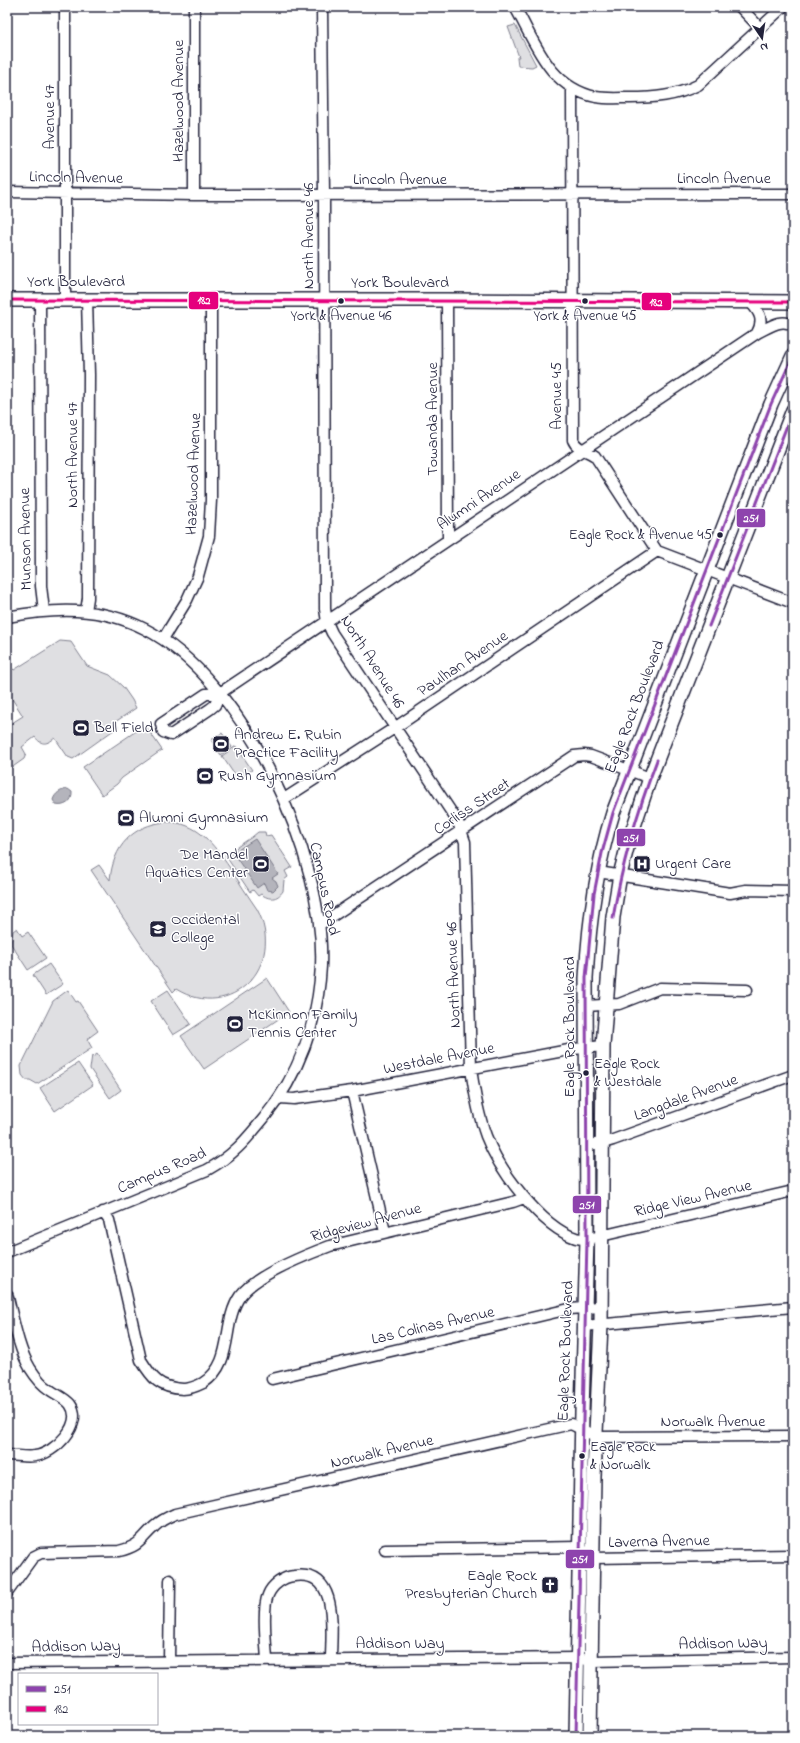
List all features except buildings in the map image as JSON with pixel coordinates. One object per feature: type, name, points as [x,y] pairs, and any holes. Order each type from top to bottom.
[{"type":"main road","name":"York Boulevard","points":[[7,300],[572,300],[751,303],[793,302]]},
{"type":"main road","name":"Eagle Rock Boulevard","points":[[576,1736],[581,1429],[587,1238],[588,1145],[586,1006],[588,950],[598,872],[612,816],[629,770],[771,404],[790,370],[793,356]]},
{"type":"main road","name":"Eagle Rock Boulevard","points":[[590,1736],[594,1476],[601,1325],[600,1236],[603,1046],[610,942],[620,875],[650,778],[793,410]]},
{"type":"street","name":"Avenue 47","points":[[65,7],[65,299]]},
{"type":"street","name":"Hazelwood Avenue","points":[[194,7],[194,196]]},
{"type":"street","name":"North Avenue 46","points":[[322,7],[325,609],[327,622],[332,633],[458,822],[462,831],[465,842],[471,1068],[475,1096],[487,1138],[499,1162],[524,1198],[540,1214],[557,1227],[577,1238],[587,1238]]},
{"type":"street","points":[[516,7],[542,59],[561,80],[572,88],[592,96],[608,98],[662,97],[685,91],[698,85],[782,7]]},
{"type":"street","points":[[740,7],[760,28]]},
{"type":"street","name":"Avenue 45","points":[[572,88],[572,440],[582,449],[595,456],[657,551]]},
{"type":"street","name":"Lincoln Avenue","points":[[7,192],[64,192],[194,196],[793,194]]},
{"type":"street","name":"Munson Avenue","points":[[40,299],[40,578],[44,611]]},
{"type":"street","name":"North Avenue 47","points":[[86,611],[88,598],[87,299]]},
{"type":"street","name":"Hazelwood Avenue","points":[[163,639],[187,600],[198,576],[209,536],[211,500],[211,300]]},
{"type":"street","name":"Towanda Avenue","points":[[447,300],[448,539]]},
{"type":"street","points":[[751,303],[760,316],[760,327],[757,333]]},
{"type":"street","name":"Alumni Avenue","points":[[220,693],[215,705],[210,709],[171,735],[163,732],[161,724],[206,694],[220,693],[757,333],[779,323],[785,322],[793,326]]},
{"type":"street","points":[[657,551],[793,603]]},
{"type":"street","name":"Paulhan Avenue","points":[[284,800],[396,728],[657,551]]},
{"type":"street","name":"Campus Road","points":[[7,617],[63,609],[86,611],[128,621],[163,639],[190,661],[220,693],[259,750],[284,800],[301,847],[319,925],[321,965],[316,1006],[305,1047],[280,1098],[245,1141],[222,1162],[206,1170],[7,1252]]},
{"type":"street","name":"Corliss Street","points":[[319,925],[574,756],[591,756],[650,778]]},
{"type":"street","points":[[598,872],[730,893],[746,890],[793,891]]},
{"type":"street","points":[[586,1006],[619,1004],[660,988],[747,990]]},
{"type":"street","name":"Westdale Avenue","points":[[280,1098],[294,1099],[352,1091],[586,1047],[603,1046]]},
{"type":"street","name":"Langdale Avenue","points":[[588,1145],[602,1143],[793,1075]]},
{"type":"street","points":[[352,1091],[385,1232]]},
{"type":"street","name":"Ridge View Avenue","points":[[600,1236],[793,1191]]},
{"type":"street","name":"Ridgeview Avenue","points":[[103,1212],[109,1220],[141,1360],[150,1374],[165,1387],[187,1389],[198,1386],[208,1379],[221,1363],[235,1306],[240,1295],[268,1274],[311,1253],[330,1246],[524,1198]]},
{"type":"street","points":[[587,1238],[600,1236]]},
{"type":"street","points":[[7,1294],[29,1367],[43,1384],[70,1403],[74,1410],[75,1417],[74,1424],[69,1433],[43,1454],[35,1456],[7,1455]]},
{"type":"street","name":"Las Colinas Avenue","points":[[272,1379],[569,1309],[601,1307]]},
{"type":"street","points":[[584,1326],[793,1307]]},
{"type":"street","name":"Norwalk Avenue","points":[[7,1593],[33,1557],[41,1552],[119,1551],[130,1549],[139,1544],[154,1526],[175,1514],[571,1424],[597,1437],[793,1436]]},
{"type":"street","points":[[385,1550],[579,1547]]},
{"type":"street","name":"Laverna Avenue","points":[[579,1547],[593,1558],[793,1555]]},
{"type":"street","points":[[266,1659],[267,1596],[272,1587],[280,1580],[290,1576],[301,1575],[310,1577],[319,1582],[326,1590],[330,1601],[331,1660]]},
{"type":"street","points":[[169,1661],[170,1580]]},
{"type":"street","name":"Addison Way","points":[[7,1663],[266,1659],[331,1660],[578,1658],[592,1661],[793,1657]]},
{"type":"shaded area","points":[[515,25],[536,65],[532,67],[518,66],[517,57],[519,57],[508,27]]},
{"type":"shaded area","points":[[60,641],[71,642],[87,666],[110,675],[123,687],[136,708],[115,722],[118,727],[73,759],[68,757],[55,738],[49,742],[42,743],[35,737],[22,747],[26,754],[24,759],[7,771],[7,726],[23,716],[7,691],[7,668],[10,666],[14,670]]},
{"type":"shaded area","points":[[145,725],[162,750],[122,778],[117,784],[102,795],[83,767]]},
{"type":"shaded area","name":"Andrew E. Rubin Practice Facility","points":[[222,733],[232,747],[221,755],[211,740]]},
{"type":"shaded area","points":[[236,746],[252,770],[238,780],[222,756]]},
{"type":"shaded area","points":[[68,789],[72,792],[71,799],[65,804],[56,805],[53,800],[55,795]]},
{"type":"shaded area","points":[[166,822],[187,826],[204,836],[224,859],[257,909],[264,930],[265,950],[259,968],[248,983],[234,993],[216,999],[197,998],[176,989],[173,992],[91,870],[99,865],[110,880],[115,857],[126,840],[143,828]]},
{"type":"shaded area","name":"De Mandel Aquatics Center","points":[[258,832],[265,832],[266,836],[271,835],[292,867],[285,871],[288,877],[284,880],[283,891],[281,894],[273,898],[261,894],[258,896],[253,890],[250,892],[225,855]]},
{"type":"shaded area","points":[[255,839],[278,874],[272,878],[276,881],[278,886],[273,891],[267,890],[264,883],[257,888],[233,853]]},
{"type":"shaded area","points":[[17,928],[22,936],[28,932],[46,958],[28,970],[11,944],[13,931]]},
{"type":"shaded area","points":[[49,964],[63,984],[46,995],[33,975]]},
{"type":"shaded area","name":"McKinnon Family Tennis Center","points":[[267,978],[289,1012],[204,1069],[181,1036]]},
{"type":"shaded area","points":[[68,990],[76,1002],[78,1001],[98,1031],[87,1039],[92,1048],[37,1084],[30,1080],[26,1080],[22,1075],[21,1066],[53,1001]]},
{"type":"shaded area","points":[[168,990],[191,1024],[173,1035],[151,1001]]},
{"type":"shaded area","points":[[97,1054],[121,1090],[110,1098],[90,1069],[92,1055],[93,1057]]},
{"type":"shaded area","points":[[78,1063],[93,1085],[55,1111],[40,1088]]},
{"type":"transit line","name":"182","points":[[7,300],[793,302]]},
{"type":"transit line","name":"251","points":[[576,1736],[587,1239],[586,978],[594,894],[602,853],[613,813],[771,404],[793,356]]},
{"type":"transit line","name":"251","points":[[709,626],[793,410]]},
{"type":"transit line","name":"251","points":[[613,918],[631,838],[657,760]]},
{"type":"place","name":"York & Avenue 46","points":[[341,301]]},
{"type":"place","name":"York & Avenue 45","points":[[585,301]]},
{"type":"place","name":"Eagle Rock & Avenue 45","points":[[720,535]]},
{"type":"place","name":"Bell Field","points":[[81,728]]},
{"type":"place","name":"Andrew E. Rubin Practice Facility","points":[[221,744]]},
{"type":"place","name":"Rush Gymnasium","points":[[205,776]]},
{"type":"place","name":"Alumni Gymnasium","points":[[126,818]]},
{"type":"place","name":"De Mandel Aquatics Center","points":[[261,864]]},
{"type":"place","name":"Urgent Care","points":[[642,864]]},
{"type":"place","name":"Occidental College","points":[[158,929]]},
{"type":"place","name":"McKinnon Family Tennis Center","points":[[235,1024]]},
{"type":"place","name":"Eagle Rock & Westdale","points":[[586,1073]]},
{"type":"place","name":"Eagle Rock & Norwalk","points":[[582,1456]]},
{"type":"place","name":"Eagle Rock Presbyterian Church","points":[[550,1585]]}]
